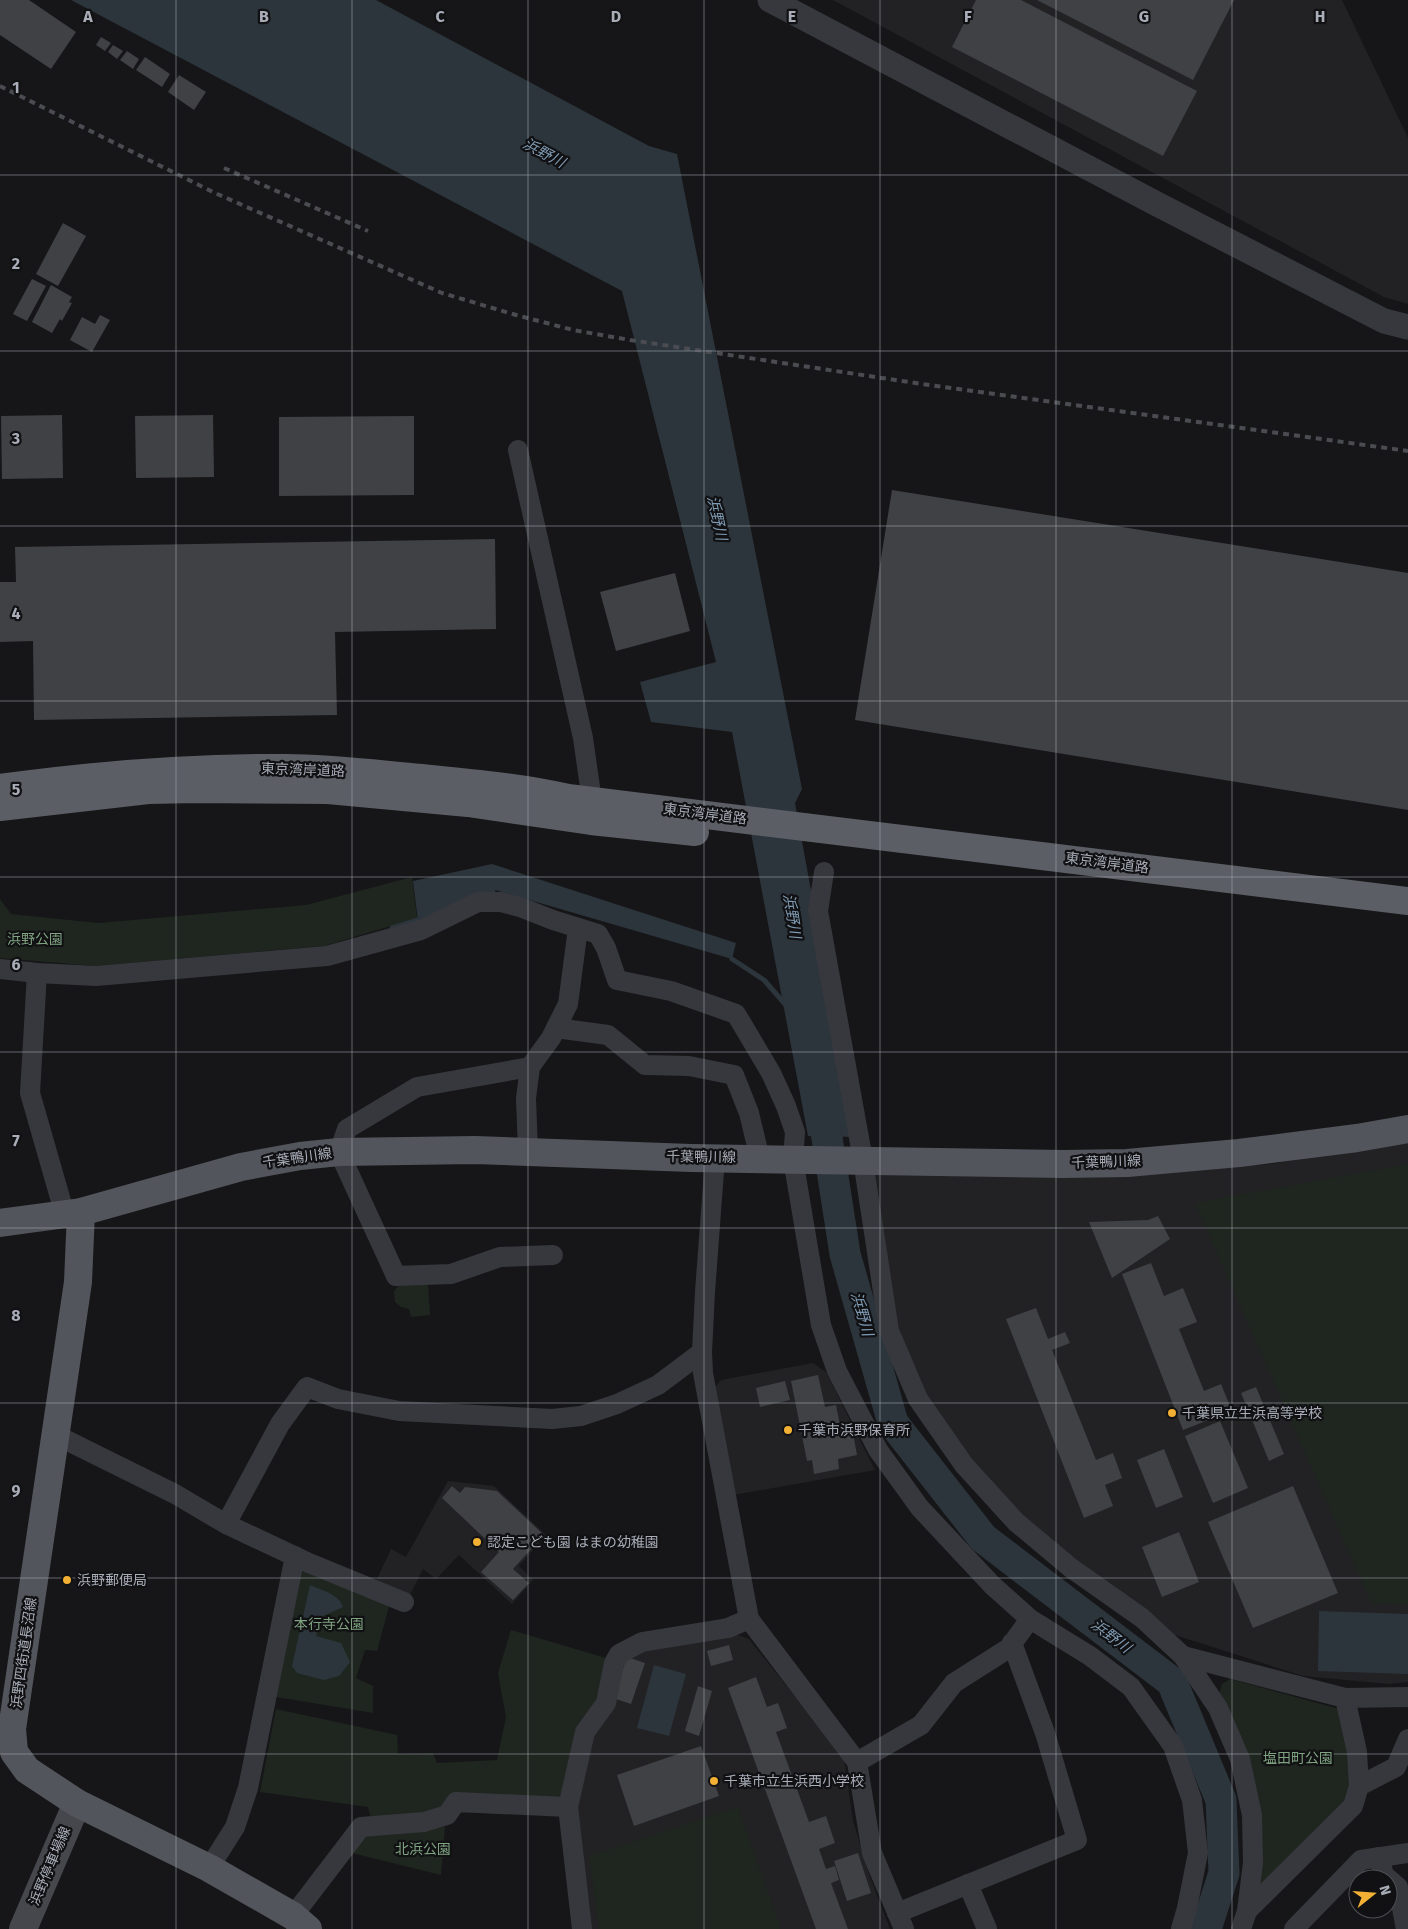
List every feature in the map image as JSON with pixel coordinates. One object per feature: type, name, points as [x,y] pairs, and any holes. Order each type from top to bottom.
[{"type":"highway","name":"東京湾岸道路","points":[[0,788],[92,776],[158,770],[324,769],[465,782],[592,811]]},
{"type":"highway","name":"東京湾岸道路","points":[[0,807],[148,790],[195,788],[285,789],[371,793],[468,803],[592,811],[1408,901]]},
{"type":"highway","name":"東京湾岸道路","points":[[807,836],[1408,919]]},
{"type":"main road","name":"千葉鴨川線","points":[[0,1223],[73,1214],[241,1167],[300,1156],[339,1152],[528,1150],[795,1160],[1055,1164],[1128,1163],[1356,1138],[1408,1129]]},
{"type":"main road","name":"浜野四街道長沼線","points":[[73,1214],[78,1282],[7,1756],[76,1803],[209,1868],[300,1922]]},
{"type":"main road","name":"浜野停車場線","points":[[23,1929],[76,1803]]},
{"type":"street","points":[[770,0],[1155,203],[1384,321],[1408,327]]},
{"type":"street","points":[[518,450],[583,738],[592,811]]},
{"type":"street","points":[[824,872],[818,911],[863,1160],[889,1331],[918,1399],[964,1465],[1016,1522],[1072,1568],[1142,1618],[1183,1656],[1218,1708],[1240,1758],[1252,1815],[1253,1863],[1244,1920]]},
{"type":"street","points":[[0,969],[96,976],[327,956],[421,930],[478,902],[501,902],[598,934],[606,948],[617,980],[671,991],[736,1014],[771,1073],[795,1132],[795,1160],[821,1324],[837,1371],[878,1450],[920,1508],[992,1585],[1030,1619],[1090,1656],[1131,1688],[1173,1746],[1192,1800],[1198,1854],[1187,1908],[1180,1929]]},
{"type":"street","points":[[528,1150],[526,1098],[530,1067],[556,1028],[568,1004],[578,928]]},
{"type":"street","points":[[37,973],[30,1093],[73,1214]]},
{"type":"street","points":[[556,1028],[608,1035],[644,1066],[689,1066],[734,1075],[749,1113],[760,1159]]},
{"type":"street","points":[[530,1067],[417,1087],[347,1129],[339,1152],[396,1276],[451,1274],[500,1257],[553,1255]]},
{"type":"street","points":[[716,1158],[702,1352],[703,1373],[750,1619],[857,1762],[872,1853],[900,1921],[968,1884],[1076,1840],[1045,1733],[1012,1643]]},
{"type":"street","points":[[226,1524],[280,1424],[307,1388],[338,1399],[399,1411],[552,1419],[581,1416],[617,1404],[658,1385],[702,1352]]},
{"type":"street","points":[[56,1435],[175,1494],[226,1524],[295,1556],[404,1602]]},
{"type":"street","points":[[209,1868],[235,1827],[248,1788],[295,1556]]},
{"type":"street","points":[[582,1929],[568,1807],[585,1732],[606,1703],[614,1663],[619,1654],[642,1642],[728,1628],[750,1619]]},
{"type":"street","points":[[857,1762],[921,1725],[954,1684],[1009,1648],[1030,1619]]},
{"type":"street","points":[[1183,1656],[1344,1698],[1408,1697]]},
{"type":"street","points":[[1244,1920],[1353,1806],[1359,1786],[1357,1752],[1344,1698]]},
{"type":"street","points":[[1359,1786],[1396,1767],[1408,1739]]},
{"type":"street","points":[[300,1922],[361,1826],[424,1822],[447,1815],[456,1802],[568,1807]]},
{"type":"street","points":[[1294,1929],[1361,1860],[1408,1853]]},
{"type":"street","points":[[1378,1857],[1384,1875],[1398,1887],[1406,1929]]},
{"type":"street","points":[[968,1884],[987,1929]]},
{"type":"shaded area","points":[[833,0],[1342,0],[1408,138],[1408,304],[1384,297]]},
{"type":"shaded area","name":"千葉県立生浜高等学校","points":[[1408,1141],[1408,1682],[1389,1684],[1303,1676],[1175,1635],[1039,1535],[960,1453],[913,1373],[891,1303],[876,1172],[1077,1176],[1271,1164]]},
{"type":"shaded area","name":"千葉市浜野保育所","points":[[813,1363],[826,1372],[875,1470],[733,1495],[713,1389],[721,1380]]},
{"type":"shaded area","name":"認定こども園 はまの幼稚園","points":[[448,1481],[494,1486],[546,1535],[519,1566],[533,1580],[512,1604],[459,1555],[436,1579],[423,1569],[409,1597],[376,1581],[391,1549],[406,1557]]},
{"type":"shaded area","name":"千葉市立生浜西小学校","points":[[732,1633],[749,1639],[844,1758],[853,1821],[870,1877],[890,1929],[588,1929],[575,1805],[590,1735],[623,1654]]},
{"type":"green space","name":"浜野公園","points":[[412,877],[417,918],[324,946],[95,966],[0,958],[0,899],[11,914],[98,923],[306,905]]},
{"type":"green space","points":[[1408,1164],[1408,1604],[1371,1603],[1195,1203]]},
{"type":"green space","points":[[428,1282],[430,1315],[411,1317],[409,1309],[401,1307],[395,1302],[394,1291],[401,1283]]},
{"type":"green space","name":"本行寺公園","points":[[298,1563],[390,1603],[377,1651],[365,1650],[356,1678],[373,1686],[373,1713],[270,1696]]},
{"type":"green space","points":[[511,1630],[606,1658],[601,1698],[566,1793],[558,1800],[447,1809],[371,1819],[368,1807],[260,1792],[276,1709],[397,1735],[398,1754],[433,1753],[437,1763],[497,1760],[506,1717],[498,1673]]},
{"type":"green space","name":"塩田町公園","points":[[1230,1679],[1339,1709],[1355,1770],[1350,1803],[1256,1896],[1262,1847],[1219,1694],[1222,1684]]},
{"type":"green space","points":[[738,1807],[781,1929],[599,1929],[589,1856]]},
{"type":"green space","name":"北浜公園","points":[[445,1827],[441,1875],[352,1853],[369,1830]]},
{"type":"water","points":[[71,0],[376,0],[649,146],[677,154],[802,789],[795,803],[856,1137],[808,1136],[732,732],[651,722],[640,682],[716,662],[622,291]]},
{"type":"water","points":[[492,864],[736,943],[732,959],[495,890],[496,894],[418,921],[413,881]]},
{"type":"water","points":[[310,1585],[334,1596],[343,1607],[323,1616],[316,1636],[341,1643],[350,1662],[339,1676],[324,1680],[297,1673],[292,1666]]},
{"type":"water","points":[[1319,1611],[1408,1614],[1408,1674],[1318,1671]]},
{"type":"water","points":[[654,1665],[686,1674],[669,1736],[637,1728]]},
{"type":"building","points":[[0,0],[29,0],[76,32],[51,69],[0,35]]},
{"type":"building","points":[[976,0],[1021,0],[1197,91],[1163,156],[952,47]]},
{"type":"building","points":[[1037,0],[1234,0],[1193,80]]},
{"type":"building","points":[[101,37],[111,43],[105,51],[96,45]]},
{"type":"building","points":[[113,45],[123,51],[117,59],[108,52]]},
{"type":"building","points":[[127,51],[139,59],[133,69],[120,60]]},
{"type":"building","points":[[145,57],[170,74],[162,87],[136,70]]},
{"type":"building","points":[[179,75],[206,92],[194,110],[168,92]]},
{"type":"building","points":[[63,223],[86,236],[58,286],[36,274]]},
{"type":"building","points":[[32,279],[46,286],[27,321],[13,314]]},
{"type":"building","points":[[51,285],[72,297],[69,302],[72,303],[62,321],[60,319],[52,333],[32,322]]},
{"type":"building","points":[[100,315],[110,320],[92,352],[70,340],[82,317],[95,324]]},
{"type":"building","points":[[62,415],[63,478],[2,479],[1,416]]},
{"type":"building","points":[[213,415],[214,477],[136,478],[135,416]]},
{"type":"building","points":[[414,416],[414,495],[279,496],[279,417]]},
{"type":"building","points":[[892,490],[1408,573],[1408,810],[855,720]]},
{"type":"building","points":[[495,539],[496,629],[335,632],[337,715],[34,720],[33,641],[0,642],[0,582],[16,582],[15,547]]},
{"type":"building","points":[[675,573],[690,631],[616,651],[600,592]]},
{"type":"building","points":[[1158,1216],[1170,1239],[1112,1278],[1089,1222],[1148,1220]]},
{"type":"building","points":[[1151,1263],[1164,1296],[1183,1288],[1197,1322],[1179,1329],[1204,1391],[1221,1384],[1232,1411],[1183,1430],[1122,1274]]},
{"type":"building","points":[[1036,1308],[1048,1339],[1065,1332],[1070,1343],[1052,1350],[1096,1460],[1113,1453],[1122,1478],[1105,1485],[1113,1506],[1084,1518],[1006,1319]]},
{"type":"building","points":[[818,1375],[825,1407],[836,1405],[841,1430],[852,1428],[857,1455],[838,1459],[839,1469],[814,1474],[812,1460],[807,1461],[791,1381]]},
{"type":"building","points":[[785,1381],[790,1400],[760,1407],[756,1388]]},
{"type":"building","points":[[1256,1387],[1284,1454],[1269,1461],[1241,1393]]},
{"type":"building","points":[[1220,1421],[1248,1488],[1213,1503],[1185,1436]]},
{"type":"building","points":[[1164,1449],[1183,1497],[1156,1508],[1137,1460]]},
{"type":"building","points":[[452,1486],[460,1493],[465,1487],[497,1491],[544,1535],[513,1569],[529,1583],[513,1600],[481,1572],[499,1552],[442,1498]]},
{"type":"building","points":[[1293,1486],[1338,1593],[1253,1628],[1208,1522]]},
{"type":"building","points":[[1179,1532],[1199,1582],[1162,1597],[1142,1547]]},
{"type":"building","points":[[729,1645],[733,1660],[711,1666],[707,1651]]},
{"type":"building","points":[[627,1657],[645,1663],[631,1704],[613,1698]]},
{"type":"building","points":[[756,1677],[767,1707],[778,1703],[787,1728],[776,1732],[809,1822],[826,1816],[835,1843],[819,1849],[826,1869],[835,1866],[839,1880],[831,1883],[848,1929],[816,1929],[728,1688]]},
{"type":"building","points":[[698,1686],[712,1691],[699,1736],[685,1731]]},
{"type":"building","points":[[701,1746],[719,1796],[634,1826],[617,1775]]},
{"type":"building","points":[[858,1853],[871,1893],[847,1901],[834,1861]]},
{"type":"waterway","points":[[392,928],[418,920]]},
{"type":"waterway","points":[[732,959],[764,980],[785,1004]]},
{"type":"waterway","name":"浜野川","points":[[820,1093],[845,1254],[893,1423],[983,1538],[1172,1682],[1221,1800],[1224,1873],[1206,1929]]},
{"type":"railway","points":[[0,86],[215,193],[442,293],[573,330],[922,384],[1408,451]]},
{"type":"railway","points":[[224,168],[368,231]]},
{"type":"place","name":"千葉県立生浜高等学校","points":[[1172,1413]]},
{"type":"place","name":"千葉市浜野保育所","points":[[788,1430]]},
{"type":"place","name":"認定こども園 はまの幼稚園","points":[[477,1542]]},
{"type":"place","name":"浜野郵便局","points":[[67,1580]]},
{"type":"place","name":"千葉市立生浜西小学校","points":[[714,1781]]}]
